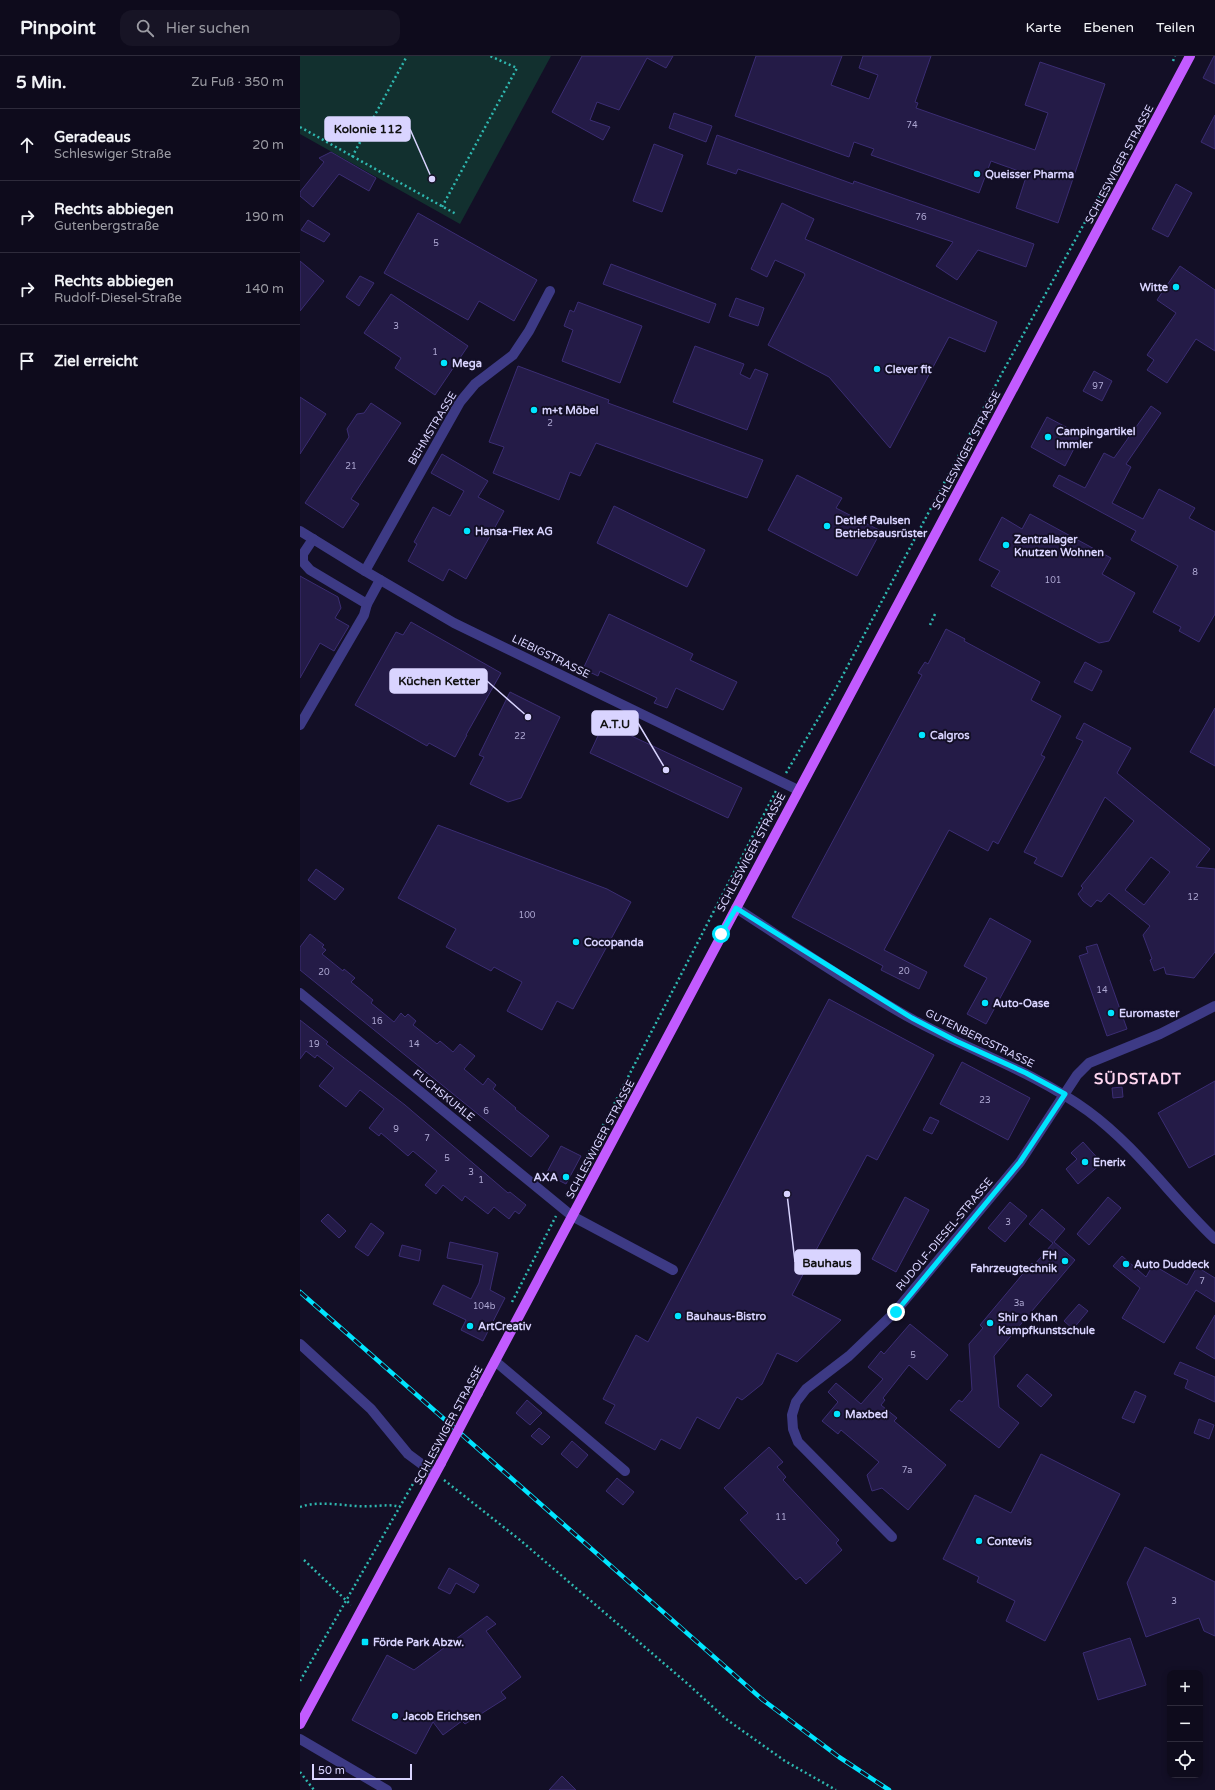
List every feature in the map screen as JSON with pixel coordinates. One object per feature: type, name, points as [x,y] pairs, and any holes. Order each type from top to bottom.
[{"type":"main road","name":"SCHLESWIGER STRASSE","points":[[300,1724],[441,1463],[1190,56]]},
{"type":"street","name":"BEHMSTRASSE","points":[[365,571],[460,402],[475,384],[513,355],[529,332],[550,291]]},
{"type":"street","name":"LIEBIGSTRASSE","points":[[300,531],[454,623],[798,790]]},
{"type":"street","points":[[313,539],[303,554],[303,562],[310,570],[366,604]]},
{"type":"street","points":[[300,725],[364,615],[366,604],[380,580]]},
{"type":"street","name":"GUTENBERGSTRASSE","points":[[736,908],[912,1018],[956,1041],[1026,1073],[1065,1094],[1089,1112],[1146,1164],[1215,1239]]},
{"type":"street","name":"FUCHSKUHLE","points":[[300,993],[572,1216],[673,1270]]},
{"type":"street","points":[[1065,1094],[1077,1075],[1089,1063],[1160,1034],[1215,1006]]},
{"type":"street","name":"RUDOLF-DIESEL-STRASSE","points":[[892,1537],[798,1442],[792,1422],[792,1415],[796,1402],[806,1389],[849,1356],[896,1312],[1020,1162],[1065,1094]]},
{"type":"street","points":[[300,1344],[370,1409],[408,1454],[435,1474]]},
{"type":"street","points":[[495,1361],[625,1471]]},
{"type":"street","points":[[300,1738],[387,1790]]},
{"type":"path","points":[[352,157],[407,56]]},
{"type":"path","points":[[442,207],[517,68],[490,56]]},
{"type":"path","points":[[1172,62],[1175,56]]},
{"type":"path","points":[[591,1150],[781,782],[834,692],[1001,375],[1147,109]]},
{"type":"path","points":[[300,127],[456,214]]},
{"type":"path","points":[[930,625],[935,614]]},
{"type":"path","points":[[300,1681],[424,1466]]},
{"type":"path","points":[[435,1474],[520,1540],[689,1685],[726,1719],[785,1761],[836,1790]]},
{"type":"path","points":[[300,1507],[310,1503],[372,1506],[390,1504]]},
{"type":"path","points":[[304,1560],[360,1613]]},
{"type":"path","points":[[300,1772],[314,1790]]},
{"type":"green space","points":[[300,56],[551,56],[460,224],[300,134]]},
{"type":"building","points":[[582,56],[673,56],[666,68],[647,58],[619,110],[597,102],[590,120],[610,127],[603,140],[552,112]]},
{"type":"building","points":[[756,56],[842,56],[831,85],[869,99],[878,75],[859,68],[863,56],[931,56],[915,102],[918,103],[916,108],[1035,150],[1048,113],[1025,105],[1040,62],[1105,84],[1058,223],[1016,208],[1027,174],[991,161],[979,193],[871,155],[874,149],[854,142],[849,157],[735,116]]},
{"type":"building","points":[[1215,56],[1215,84],[1203,78]]},
{"type":"building","points":[[674,113],[712,126],[706,142],[669,128]]},
{"type":"building","points":[[1215,115],[1215,149],[1201,142]]},
{"type":"building","points":[[717,135],[853,184],[854,181],[1034,244],[1026,267],[978,250],[957,280],[936,266],[953,242],[738,169],[736,174],[707,164]]},
{"type":"building","points":[[654,144],[683,155],[662,212],[633,201]]},
{"type":"building","points":[[331,152],[376,178],[369,191],[339,174],[313,207],[300,196],[300,192],[324,162],[319,158]]},
{"type":"building","points":[[1176,184],[1192,193],[1168,237],[1152,229]]},
{"type":"building","points":[[782,203],[814,219],[805,239],[997,322],[985,352],[949,337],[890,448],[829,377],[768,345],[805,275],[804,273],[775,260],[767,277],[751,269]]},
{"type":"building","points":[[418,213],[537,280],[514,321],[479,301],[468,320],[384,273]]},
{"type":"building","points":[[308,220],[330,234],[324,242],[301,230]]},
{"type":"building","points":[[300,261],[324,281],[300,311]]},
{"type":"building","points":[[611,264],[716,304],[709,323],[603,284]]},
{"type":"building","points":[[1180,266],[1215,290],[1215,351],[1196,339],[1167,383],[1147,370],[1154,360],[1147,355],[1176,313],[1157,300]]},
{"type":"building","points":[[360,276],[374,283],[359,306],[346,297]]},
{"type":"building","points":[[391,294],[468,346],[435,395],[395,368],[401,358],[364,333]]},
{"type":"building","points":[[736,298],[764,308],[758,326],[729,316]]},
{"type":"building","points":[[578,302],[642,326],[620,383],[562,361],[573,330],[564,326],[570,310],[574,312]]},
{"type":"building","points":[[695,346],[744,364],[740,374],[750,379],[755,369],[768,374],[747,430],[673,402]]},
{"type":"building","points":[[518,366],[609,400],[608,403],[763,460],[747,498],[596,443],[580,476],[570,472],[559,500],[493,473],[504,447],[489,442]]},
{"type":"building","points":[[1094,371],[1112,381],[1102,401],[1083,391]]},
{"type":"building","points":[[300,397],[326,414],[300,454]]},
{"type":"building","points":[[371,403],[401,423],[351,499],[359,504],[343,528],[305,503],[349,437],[347,429],[357,414],[364,413]]},
{"type":"building","points":[[1151,406],[1161,413],[1126,464],[1131,467],[1112,503],[1143,519],[1159,489],[1195,508],[1189,518],[1215,532],[1215,614],[1199,642],[1179,631],[1181,627],[1153,612],[1178,566],[1131,540],[1136,531],[1053,486],[1059,475],[1085,488],[1104,453],[1114,458]]},
{"type":"building","points":[[1047,417],[1081,435],[1065,466],[1031,447]]},
{"type":"building","points":[[442,454],[488,481],[478,497],[504,511],[466,579],[449,569],[443,581],[408,561],[417,544],[414,542],[433,507],[450,516],[464,491],[431,473]]},
{"type":"building","points":[[797,475],[842,498],[836,508],[881,531],[857,576],[768,530]]},
{"type":"building","points":[[614,506],[705,550],[687,587],[597,543]]},
{"type":"building","points":[[1030,514],[1111,558],[1102,574],[1135,593],[1109,641],[1099,643],[991,586],[1000,571],[979,560],[1002,517],[1022,529]]},
{"type":"building","points":[[300,576],[338,597],[341,608],[335,618],[349,626],[334,651],[320,643],[300,678]]},
{"type":"building","points":[[609,614],[693,654],[690,660],[737,682],[723,710],[676,688],[667,708],[654,703],[657,698],[600,671],[598,676],[583,669]]},
{"type":"building","points":[[411,622],[501,673],[455,757],[429,743],[427,746],[355,705],[396,632],[403,635]]},
{"type":"building","points":[[946,629],[965,639],[964,641],[1040,682],[1031,700],[1061,716],[1041,755],[1045,757],[998,844],[993,841],[988,851],[949,830],[884,950],[927,972],[919,989],[881,970],[883,966],[792,917],[922,675],[918,673],[925,662],[928,664]]},
{"type":"building","points":[[1085,662],[1102,671],[1092,691],[1074,682]]},
{"type":"building","points":[[510,692],[560,717],[521,798],[508,802],[470,784],[484,757],[479,755]]},
{"type":"building","points":[[1215,708],[1215,766],[1190,752]]},
{"type":"building","points":[[604,723],[742,788],[728,818],[590,753]]},
{"type":"building","points":[[1084,723],[1131,748],[1117,773],[1210,849],[1196,867],[1215,869],[1215,952],[1194,978],[1166,974],[1164,967],[1154,971],[1150,960],[1152,959],[1143,935],[1150,926],[1109,893],[1101,902],[1097,900],[1091,907],[1083,901],[1078,894],[1083,888],[1081,886],[1134,821],[1105,797],[1062,877],[1034,863],[1037,858],[1024,852],[1083,741],[1076,738]],"holes":[[[1151,857],[1170,872],[1144,905],[1125,890]]]},
{"type":"building","points":[[438,825],[607,889],[631,902],[573,1009],[557,1001],[542,1030],[507,1011],[522,982],[494,967],[491,971],[446,947],[456,929],[398,898]]},
{"type":"building","points":[[316,869],[344,889],[335,900],[308,880]]},
{"type":"building","points":[[990,918],[1031,941],[986,1024],[967,1014],[987,978],[964,966]]},
{"type":"building","points":[[310,934],[324,945],[322,947],[326,950],[322,954],[343,971],[344,969],[355,978],[351,982],[373,1000],[371,1003],[394,1022],[401,1013],[405,1017],[408,1014],[416,1021],[413,1025],[437,1044],[440,1041],[453,1052],[460,1044],[475,1056],[464,1069],[483,1085],[488,1078],[496,1085],[493,1089],[549,1136],[531,1157],[300,970],[300,947]]},
{"type":"building","points":[[1097,944],[1127,1029],[1107,1036],[1079,956],[1088,953],[1086,947]]},
{"type":"building","points":[[829,999],[934,1055],[877,1160],[867,1155],[792,1295],[841,1320],[797,1362],[777,1353],[762,1384],[742,1400],[737,1397],[719,1429],[697,1417],[680,1449],[661,1439],[655,1450],[605,1423],[615,1405],[603,1399],[636,1335],[648,1342]]},
{"type":"building","points":[[300,1020],[328,1042],[326,1044],[405,1105],[508,1193],[510,1192],[526,1205],[519,1214],[515,1211],[509,1219],[494,1207],[488,1214],[465,1196],[462,1201],[443,1185],[436,1194],[425,1185],[437,1171],[413,1151],[408,1156],[381,1133],[379,1136],[369,1128],[384,1109],[360,1090],[346,1107],[319,1086],[334,1068],[317,1055],[315,1058],[306,1051],[300,1059]]},
{"type":"building","points":[[962,1062],[1030,1098],[1008,1140],[940,1104]]},
{"type":"building","points":[[1215,1081],[1215,1154],[1189,1168],[1158,1113]]},
{"type":"building","points":[[1122,1087],[1123,1097],[1113,1098],[1112,1088]]},
{"type":"building","points":[[930,1117],[939,1121],[932,1134],[923,1130]]},
{"type":"building","points":[[1083,1142],[1102,1163],[1078,1184],[1066,1169],[1077,1159],[1071,1153]]},
{"type":"building","points":[[561,1146],[581,1156],[566,1184],[546,1174]]},
{"type":"building","points":[[905,1197],[929,1210],[896,1272],[872,1259]]},
{"type":"building","points":[[1108,1197],[1121,1208],[1089,1245],[1077,1234]]},
{"type":"building","points":[[1010,1202],[1027,1216],[1005,1242],[988,1228]]},
{"type":"building","points":[[1042,1209],[1065,1229],[1054,1242],[1075,1260],[994,1356],[999,1407],[1019,1423],[999,1448],[950,1410],[959,1400],[962,1402],[972,1390],[969,1344],[983,1328],[980,1325],[1032,1263],[1034,1265],[1053,1243],[1029,1224]]},
{"type":"building","points":[[328,1214],[346,1231],[339,1238],[321,1221]]},
{"type":"building","points":[[371,1223],[384,1233],[368,1256],[355,1247]]},
{"type":"building","points":[[450,1242],[498,1253],[490,1290],[505,1298],[483,1341],[461,1330],[466,1320],[433,1304],[443,1285],[471,1299],[479,1283],[483,1265],[447,1258]]},
{"type":"building","points":[[402,1245],[421,1250],[419,1261],[399,1256]]},
{"type":"building","points":[[1122,1256],[1146,1277],[1153,1265],[1187,1285],[1197,1267],[1215,1278],[1215,1302],[1196,1290],[1164,1343],[1122,1318],[1140,1288],[1113,1266]]},
{"type":"building","points":[[1079,1304],[1088,1311],[1073,1329],[1064,1321]]},
{"type":"building","points":[[1215,1315],[1215,1359],[1196,1348]]},
{"type":"building","points":[[910,1324],[948,1355],[927,1380],[909,1365],[883,1398],[885,1400],[881,1405],[897,1418],[894,1421],[946,1465],[908,1510],[882,1488],[872,1491],[867,1475],[879,1462],[841,1430],[838,1434],[822,1421],[838,1402],[828,1392],[836,1383],[861,1404],[883,1379],[868,1367],[881,1351],[884,1354]]},
{"type":"building","points":[[1180,1362],[1215,1377],[1215,1402],[1185,1388],[1188,1380],[1174,1374]]},
{"type":"building","points":[[1027,1374],[1052,1395],[1041,1407],[1017,1386]]},
{"type":"building","points":[[1135,1391],[1146,1396],[1134,1423],[1122,1418]]},
{"type":"building","points":[[527,1400],[542,1413],[530,1425],[516,1413]]},
{"type":"building","points":[[1199,1419],[1214,1425],[1209,1439],[1194,1433]]},
{"type":"building","points":[[539,1428],[550,1437],[542,1445],[531,1436]]},
{"type":"building","points":[[572,1441],[588,1455],[577,1468],[561,1454]]},
{"type":"building","points":[[769,1447],[783,1462],[777,1467],[786,1477],[783,1480],[839,1540],[836,1543],[842,1550],[806,1584],[800,1577],[796,1580],[740,1520],[748,1513],[724,1488]]},
{"type":"building","points":[[1041,1454],[1120,1494],[1045,1641],[1006,1621],[1015,1601],[977,1582],[979,1577],[943,1559],[975,1495],[1011,1513]]},
{"type":"building","points":[[617,1478],[634,1492],[623,1505],[606,1491]]},
{"type":"building","points":[[1145,1547],[1215,1582],[1215,1636],[1204,1631],[1199,1618],[1146,1637],[1127,1583]]},
{"type":"building","points":[[449,1568],[479,1585],[474,1593],[456,1583],[450,1594],[438,1588]]},
{"type":"building","points":[[487,1616],[496,1624],[486,1631],[521,1677],[501,1692],[506,1698],[465,1724],[462,1721],[443,1735],[433,1722],[416,1754],[352,1720],[387,1655],[414,1670]]},
{"type":"building","points":[[1130,1638],[1146,1685],[1098,1700],[1083,1653]]},
{"type":"building","points":[[562,1776],[576,1790],[549,1790]]},
{"type":"railway","points":[[300,1292],[763,1700],[839,1757],[889,1790]]},
{"type":"place","name":"Queisser Pharma","points":[[977,174]]},
{"type":"place","name":"Kolonie 112","points":[[432,179]]},
{"type":"place","name":"Witte","points":[[1176,287]]},
{"type":"place","name":"Mega","points":[[444,363]]},
{"type":"place","name":"Clever fit","points":[[877,369]]},
{"type":"place","name":"m+t Möbel","points":[[534,410]]},
{"type":"place","name":"Campingartikel Immler","points":[[1048,437]]},
{"type":"place","name":"Detlef Paulsen Betriebsausrüster","points":[[827,526]]},
{"type":"place","name":"Hansa-Flex AG","points":[[467,531]]},
{"type":"place","name":"Zentrallager Knutzen Wohnen","points":[[1006,545]]},
{"type":"place","name":"Küchen Ketter","points":[[528,717]]},
{"type":"place","name":"Calgros","points":[[922,735]]},
{"type":"place","name":"A.T.U","points":[[666,770]]},
{"type":"place","name":"Cocopanda","points":[[576,942]]},
{"type":"place","name":"Auto-Oase","points":[[985,1003]]},
{"type":"place","name":"Euromaster","points":[[1111,1013]]},
{"type":"place","name":"Enerix","points":[[1085,1162]]},
{"type":"place","name":"AXA","points":[[566,1177]]},
{"type":"place","name":"Bauhaus","points":[[787,1194]]},
{"type":"place","name":"FH Fahrzeugtechnik","points":[[1065,1261]]},
{"type":"place","name":"Auto Duddeck","points":[[1126,1264]]},
{"type":"place","name":"Bauhaus-Bistro","points":[[678,1316]]},
{"type":"place","name":"Shir o Khan Kampfkunstschule","points":[[990,1323]]},
{"type":"place","name":"ArtCreativ","points":[[470,1326]]},
{"type":"place","name":"Maxbed","points":[[837,1414]]},
{"type":"place","name":"Contevis","points":[[979,1541]]},
{"type":"place","name":"Förde Park Abzw.","points":[[365,1642]]},
{"type":"place","name":"Jacob Erichsen","points":[[395,1716]]},
{"type":"district","name":"SÜDSTADT","points":[[1138,1079]]},
{"type":"route","points":[[721,934],[736,908],[912,1018],[956,1041],[996,1058],[1065,1094],[1020,1162],[896,1312]]}]
